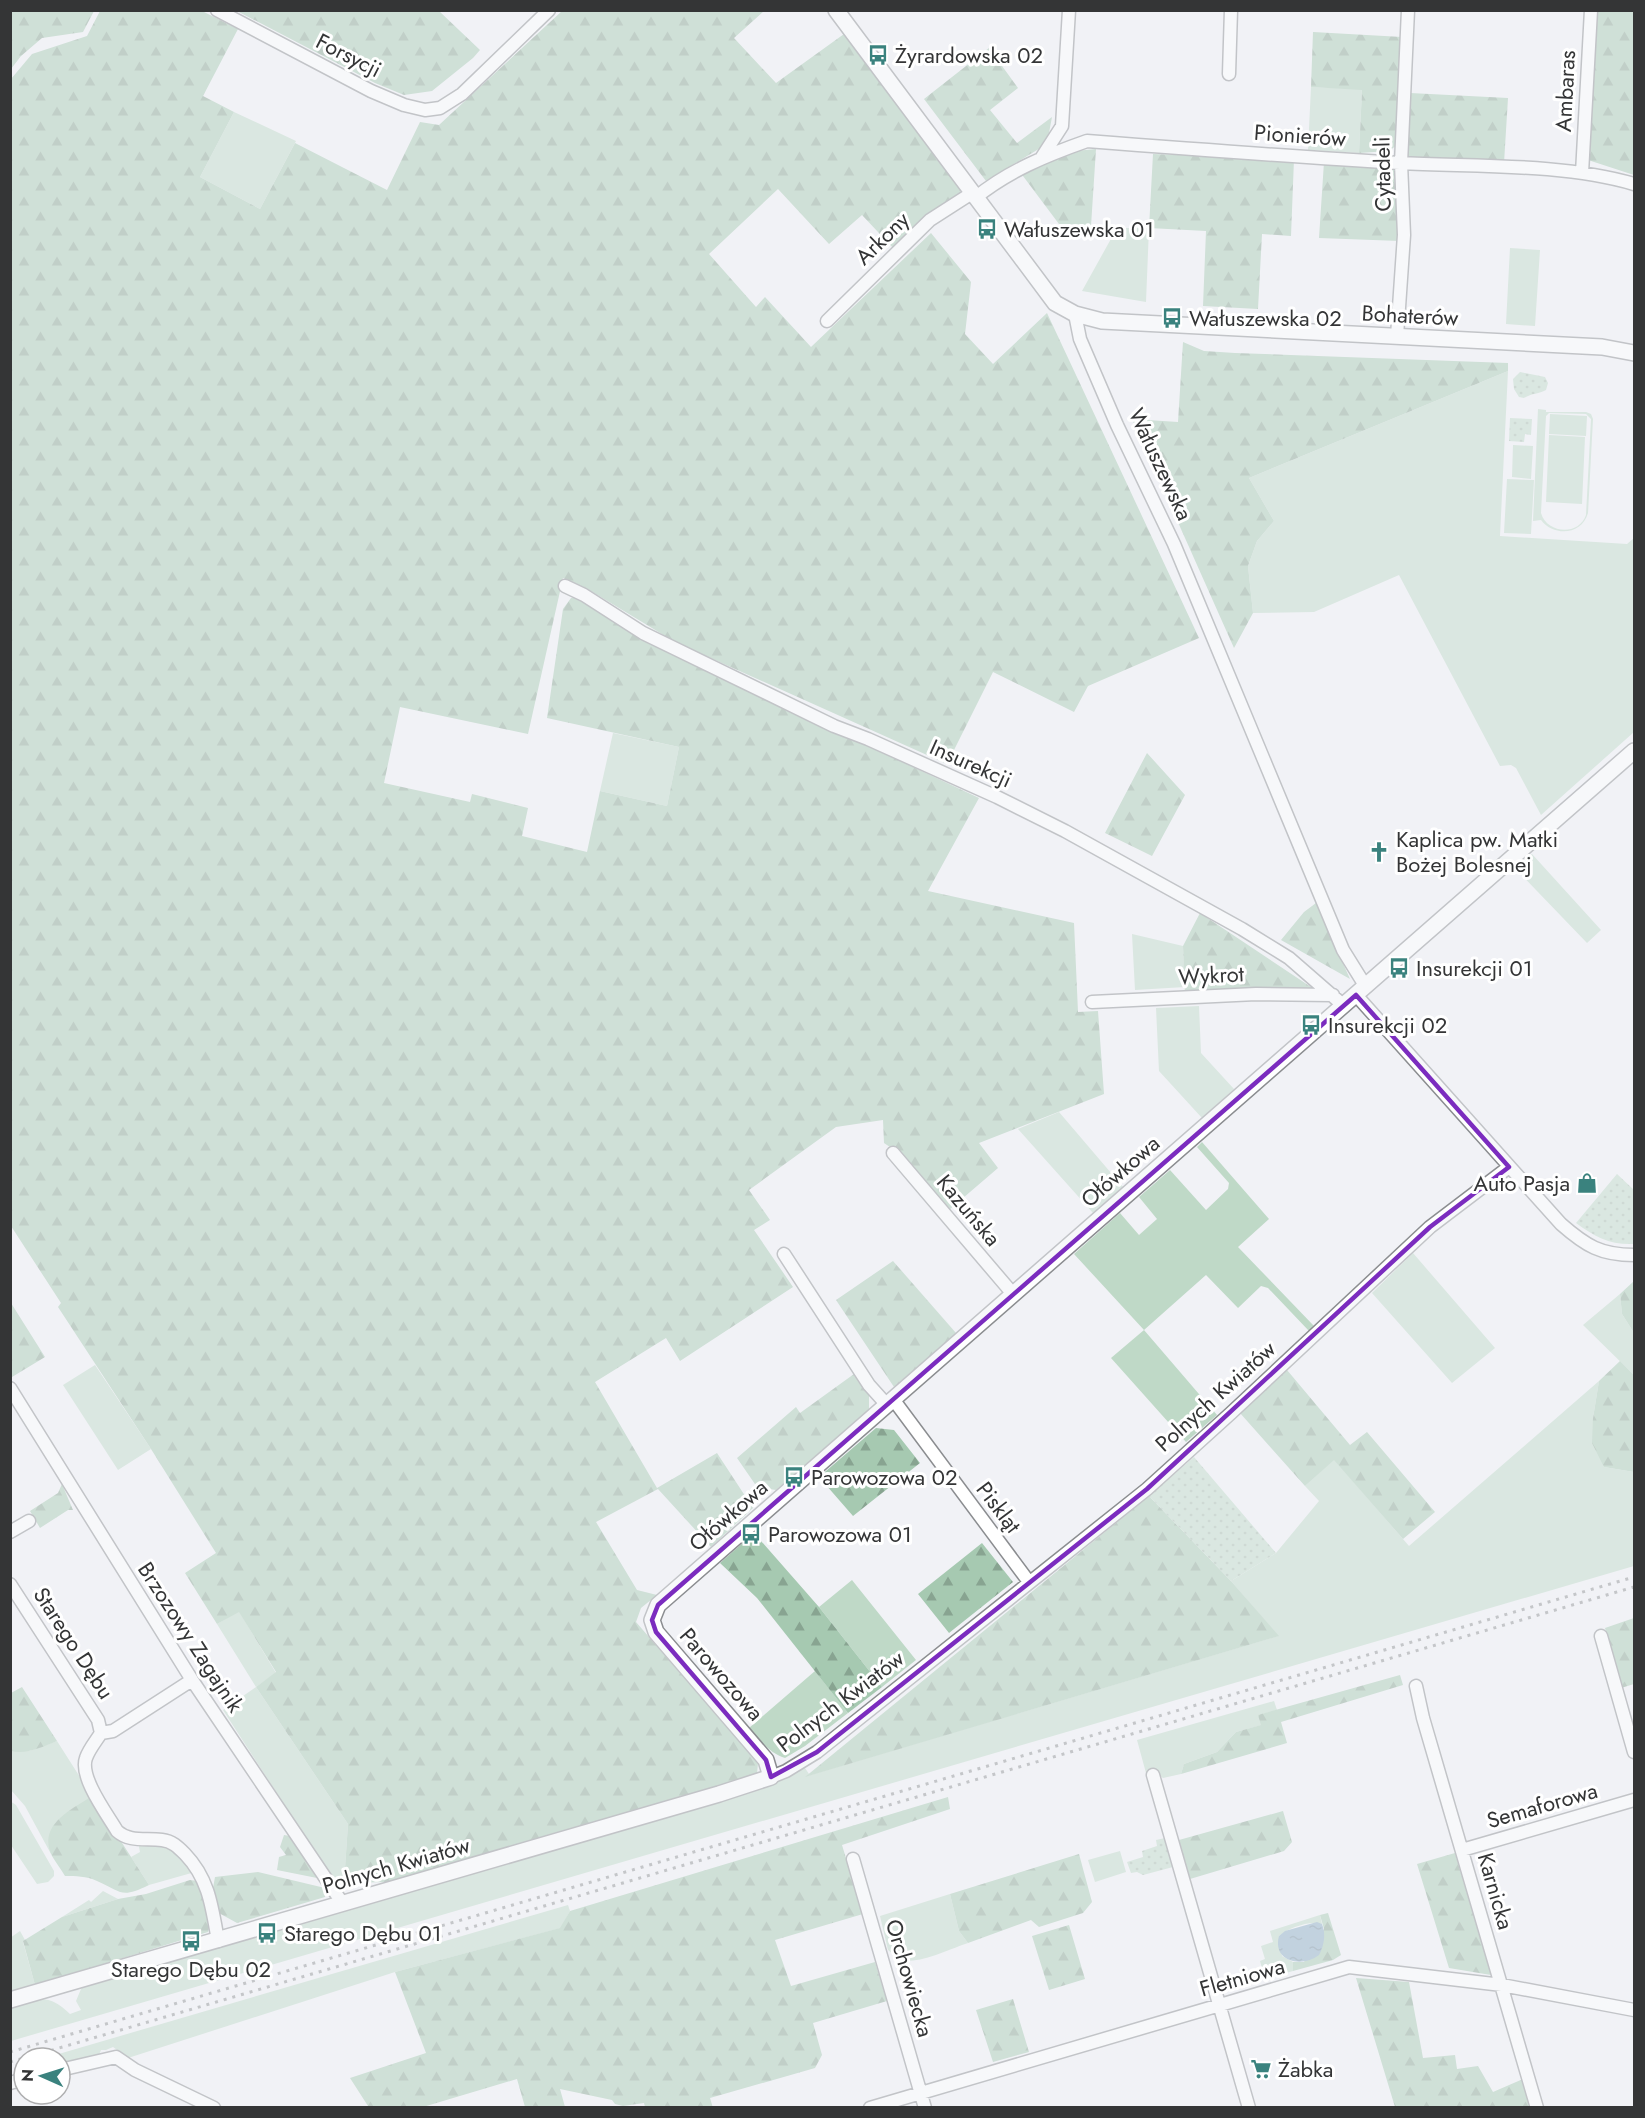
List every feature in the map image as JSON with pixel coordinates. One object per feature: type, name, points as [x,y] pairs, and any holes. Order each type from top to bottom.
[{"type":"street","name":"Forsycji","points":[[217,10],[371,91],[415,108],[434,109],[448,104],[462,94],[549,10]]},
{"type":"street","points":[[836,10],[1055,303],[1075,314]]},
{"type":"street","points":[[1042,157],[1062,126],[1069,10]]},
{"type":"street","points":[[1229,74],[1231,10]]},
{"type":"street","name":"Cytadeli","points":[[1397,336],[1404,235],[1401,163],[1408,10]]},
{"type":"street","name":"Ambaras","points":[[1582,173],[1591,10]]},
{"type":"street","name":"Pionierów","points":[[973,195],[1042,157],[1087,141],[1401,163],[1498,166],[1582,173],[1611,177],[1635,184]]},
{"type":"street","name":"Arkony","points":[[827,321],[930,220],[973,195]]},
{"type":"street","name":"Bohaterów","points":[[1075,314],[1102,321],[1602,347],[1635,353]]},
{"type":"street","name":"Wałuszewska","points":[[1075,314],[1080,339],[1117,425],[1174,544],[1361,991],[1509,1167],[1561,1224],[1581,1242],[1605,1253],[1635,1255]]},
{"type":"street","name":"Insurekcji","points":[[566,586],[643,633],[834,726],[997,797],[1065,831],[1242,928],[1289,958],[1338,1000]]},
{"type":"street","name":"Ołówkowa","points":[[656,1632],[652,1620],[658,1605],[1013,1294],[1338,1000],[1361,991],[1635,751]]},
{"type":"street","name":"Wykrot","points":[[1092,1002],[1256,994],[1338,1000]]},
{"type":"street","name":"Kazuńska","points":[[893,1153],[1013,1294]]},
{"type":"street","name":"Polnych Kwiatów","points":[[10,2000],[707,1798],[786,1770],[817,1752],[1146,1489],[1430,1227],[1509,1167]]},
{"type":"street","name":"Piskląt","points":[[784,1254],[869,1385],[890,1402],[1029,1582]]},
{"type":"street","name":"Brzozowy Zagajnik","points":[[10,1388],[192,1680],[344,1904]]},
{"type":"street","points":[[10,1532],[28,1521]]},
{"type":"street","name":"Starego Dębu","points":[[10,1584],[98,1720],[101,1733],[85,1759],[84,1770],[87,1780],[117,1831],[124,1837],[174,1843],[191,1861],[202,1876],[212,1906],[218,1941]]},
{"type":"street","name":"Parowozowa","points":[[656,1632],[766,1760],[771,1776]]},
{"type":"street","points":[[1601,1636],[1635,1752]]},
{"type":"street","points":[[101,1733],[113,1731],[192,1680]]},
{"type":"street","name":"Karnicka","points":[[1416,1686],[1423,1718],[1537,2108]]},
{"type":"street","points":[[1153,1775],[1221,2004],[1224,2024],[1249,2108]]},
{"type":"street","name":"Semaforowa","points":[[1462,1850],[1635,1800]]},
{"type":"street","name":"Orchowiecka","points":[[854,1859],[925,2108]]},
{"type":"street","name":"Fletniowa","points":[[870,2108],[1349,1968],[1502,1985],[1635,2010]]},
{"type":"street","points":[[72,2067],[116,2057],[135,2070],[214,2108]]},
{"type":"highlighted area","points":[[1356,995],[1509,1167],[1430,1227],[1147,1489],[817,1752],[771,1777],[766,1760],[656,1632],[652,1620],[658,1605]]},
{"type":"green space","points":[[11,10],[94,11],[83,32],[42,38],[21,56],[11,69]]},
{"type":"green space","points":[[100,11],[202,11],[238,29],[203,96],[234,112],[200,177],[260,209],[295,143],[387,190],[420,122],[439,125],[562,11],[764,11],[734,38],[776,83],[844,34],[949,174],[960,190],[960,196],[894,249],[862,215],[829,244],[778,189],[709,254],[756,307],[765,297],[811,347],[931,233],[971,282],[965,334],[993,364],[1047,313],[1199,638],[1088,686],[1074,712],[993,672],[947,764],[675,642],[586,588],[563,578],[528,734],[400,707],[384,783],[470,802],[472,794],[528,808],[522,836],[587,852],[600,791],[667,806],[679,747],[547,718],[563,609],[571,598],[579,597],[664,650],[979,798],[928,891],[1074,923],[1078,1012],[1098,1011],[1104,1094],[979,1143],[998,1168],[949,1210],[899,1153],[884,1143],[883,1120],[836,1127],[749,1190],[770,1220],[754,1230],[793,1287],[680,1361],[666,1338],[595,1382],[657,1488],[717,1453],[753,1508],[711,1547],[658,1489],[596,1522],[637,1590],[657,1595],[641,1608],[636,1622],[758,1763],[757,1774],[429,1875],[387,1882],[344,1883],[348,1824],[256,1687],[276,1672],[239,1612],[217,1624],[185,1573],[216,1553],[58,1307],[61,1303],[11,1226],[11,79],[32,54],[87,36]]},
{"type":"green space","points":[[237,11],[439,11],[480,50],[432,91],[404,95],[375,83]]},
{"type":"green space","points":[[1594,11],[1634,11],[1634,175],[1588,160]]},
{"type":"green space","points":[[1313,32],[1402,37],[1397,145],[1389,151],[1359,153],[1362,90],[1311,87]]},
{"type":"green space","points":[[989,48],[1018,88],[990,110],[1017,143],[1052,117],[1049,133],[1042,147],[986,181],[924,99]]},
{"type":"green space","points":[[1311,87],[1362,89],[1359,153],[1308,150]]},
{"type":"green space","points":[[1410,93],[1508,98],[1504,163],[1407,158]]},
{"type":"green space","points":[[234,112],[296,141],[260,209],[200,177]]},
{"type":"green space","points":[[1096,149],[1091,226],[1059,224],[1020,172],[1075,151]]},
{"type":"green space","points":[[1153,154],[1294,159],[1291,236],[1262,234],[1258,309],[1203,306],[1206,231],[1149,228]]},
{"type":"green space","points":[[1324,162],[1397,166],[1400,241],[1319,238]]},
{"type":"green space","points":[[1117,228],[1149,228],[1146,302],[1082,291]]},
{"type":"green space","points":[[1510,248],[1540,250],[1535,326],[1506,324]]},
{"type":"green space","points":[[1183,342],[1204,351],[1508,363],[1508,371],[1249,478],[1274,521],[1257,541],[1248,566],[1253,613],[1234,648],[1132,419],[1178,422]]},
{"type":"green space","points":[[1508,371],[1500,536],[1627,544],[1634,538],[1634,732],[1541,815],[1516,768],[1511,765],[1500,766],[1399,575],[1314,612],[1253,613],[1248,566],[1257,541],[1274,521],[1249,478]]},
{"type":"green space","points":[[1520,372],[1545,377],[1548,383],[1546,390],[1524,398],[1519,397],[1514,389],[1513,379]]},
{"type":"green space","points":[[1538,409],[1546,410],[1546,412],[1591,414],[1593,419],[1588,513],[1585,520],[1580,526],[1567,531],[1553,529],[1541,520],[1533,521]],"holes":[[[1549,413],[1586,414],[1591,419],[1586,515],[1577,526],[1563,530],[1550,525],[1541,513],[1546,416]]]},
{"type":"green space","points":[[1550,414],[1587,416],[1586,436],[1549,434]]},
{"type":"green space","points":[[1510,418],[1532,419],[1531,435],[1525,434],[1524,442],[1509,441]]},
{"type":"green space","points":[[1549,435],[1585,437],[1582,504],[1546,502]]},
{"type":"green space","points":[[1513,445],[1533,446],[1531,479],[1512,477]]},
{"type":"green space","points":[[1507,479],[1534,480],[1531,534],[1504,533]]},
{"type":"green space","points":[[613,733],[679,747],[667,806],[600,791]]},
{"type":"green space","points":[[1147,753],[1185,795],[1152,856],[1105,833]]},
{"type":"green space","points":[[1532,854],[1601,930],[1587,943],[1515,868]]},
{"type":"green space","points":[[1316,903],[1350,979],[1281,940],[1304,912]]},
{"type":"green space","points":[[1200,913],[1314,989],[1185,996],[1183,946]]},
{"type":"green space","points":[[1132,934],[1183,946],[1185,987],[1135,990]]},
{"type":"green space","points":[[1199,1006],[1201,1053],[1234,1089],[1202,1118],[1159,1071],[1156,1008]]},
{"type":"green space","points":[[1059,1112],[1123,1187],[1093,1213],[1018,1129]]},
{"type":"green space","points":[[1202,1142],[1269,1219],[1238,1247],[1314,1326],[1309,1331],[1268,1288],[1261,1286],[1238,1308],[1206,1275],[1144,1330],[1074,1254],[1120,1213],[1139,1235],[1157,1219],[1139,1197],[1170,1170],[1206,1210],[1228,1189],[1229,1183],[1197,1147]]},
{"type":"green space","points":[[1617,1174],[1634,1190],[1634,1244],[1603,1239],[1576,1223]]},
{"type":"green space","points":[[1413,1253],[1495,1348],[1452,1383],[1372,1293]]},
{"type":"green space","points":[[893,1261],[956,1333],[894,1387],[836,1300]]},
{"type":"green space","points":[[1634,1281],[1634,1333],[1622,1314],[1620,1294]]},
{"type":"green space","points":[[1620,1294],[1622,1314],[1634,1333],[1634,1375],[1583,1325]]},
{"type":"green space","points":[[11,1303],[45,1357],[12,1377],[10,1374]]},
{"type":"green space","points":[[1144,1330],[1217,1415],[1186,1442],[1111,1358]]},
{"type":"green space","points":[[1620,1361],[1634,1375],[1634,1472],[1604,1467],[1592,1443],[1593,1418],[1599,1381]]},
{"type":"green space","points":[[95,1365],[151,1449],[118,1470],[63,1385]]},
{"type":"green space","points":[[1287,1370],[1350,1445],[1367,1432],[1435,1512],[1403,1539],[1334,1460],[1305,1486],[1240,1413]]},
{"type":"green space","points":[[854,1374],[869,1395],[869,1410],[776,1490],[757,1487],[737,1458],[796,1407],[800,1413]]},
{"type":"green space","points":[[1599,1381],[1593,1418],[1604,1467],[1634,1472],[1634,1566],[11,2041],[11,2007],[42,1999],[55,2002],[70,2014],[81,2010],[76,2001],[84,1986],[286,1929],[290,1927],[289,1925],[803,1765],[809,1774],[807,1776],[1278,1636],[1231,1581],[1276,1553],[1319,1501],[1305,1486],[1334,1459],[1409,1546]]},
{"type":"green space","points":[[876,1428],[894,1430],[920,1463],[853,1516],[819,1477]]},
{"type":"green space","points":[[1194,1457],[1276,1553],[1231,1581],[1149,1496]]},
{"type":"green space","points":[[62,1484],[73,1510],[68,1510],[40,1528],[30,1511],[58,1493]]},
{"type":"green space","points":[[1149,1496],[1231,1581],[1279,1636],[805,1777]]},
{"type":"green space","points":[[754,1533],[819,1607],[882,1687],[848,1713],[757,1598],[720,1563]]},
{"type":"green space","points":[[982,1543],[1013,1582],[949,1633],[918,1594]]},
{"type":"green space","points":[[852,1580],[916,1660],[882,1687],[819,1607]]},
{"type":"green space","points":[[239,1611],[276,1673],[256,1687],[217,1624]]},
{"type":"green space","points":[[1634,1618],[1634,1684],[1621,1688],[1605,1628]]},
{"type":"green space","points":[[815,1671],[848,1713],[805,1746],[785,1758],[779,1756],[749,1728]]},
{"type":"green space","points":[[1400,1675],[1403,1685],[1281,1722],[1287,1743],[1181,1774],[1184,1764],[1217,1752],[1236,1732],[1261,1725],[1258,1715]]},
{"type":"green space","points":[[22,1687],[57,1741],[34,1750],[17,1752],[11,1751],[11,1693]]},
{"type":"green space","points":[[256,1687],[348,1824],[344,1883],[335,1883],[223,1710]]},
{"type":"green space","points":[[1274,1701],[1277,1710],[1259,1715],[1262,1725],[1236,1732],[1217,1752],[1184,1764],[1181,1774],[1163,1778],[1154,1771],[1146,1773],[1137,1740]]},
{"type":"green space","points":[[57,1741],[92,1796],[49,1837],[51,1854],[25,1806],[11,1790],[11,1751],[29,1751]]},
{"type":"green space","points":[[92,1796],[149,1885],[127,1893],[117,1891],[89,1878],[65,1876],[52,1856],[49,1836],[53,1827],[66,1813]]},
{"type":"green space","points":[[948,1797],[950,1809],[842,1845],[863,1914],[775,1940],[791,1986],[875,1962],[887,2001],[813,2023],[822,2055],[815,2068],[710,2098],[713,2108],[645,2107],[644,2103],[623,2106],[615,2104],[612,2100],[560,2089],[565,2107],[525,2107],[517,2079],[423,2107],[366,2107],[368,2106],[350,2078],[426,2053],[395,1972],[560,1928],[570,1911]]},
{"type":"green space","points":[[10,1801],[16,1805],[54,1871],[54,1876],[48,1882],[37,1884],[11,1845]]},
{"type":"green space","points":[[1283,1811],[1292,1842],[1284,1851],[1190,1879],[1179,1840]]},
{"type":"green space","points":[[284,1835],[290,1836],[317,1878],[277,1870],[279,1857],[286,1855],[280,1847]]},
{"type":"green space","points":[[1165,1838],[1173,1867],[1143,1875],[1137,1872],[1131,1873],[1127,1862],[1143,1857],[1142,1851],[1157,1846],[1156,1840]]},
{"type":"green space","points":[[140,1843],[171,1846],[195,1872],[149,1885],[131,1857],[140,1852]]},
{"type":"green space","points":[[1120,1851],[1126,1872],[1095,1882],[1088,1860]]},
{"type":"green space","points":[[1455,1853],[1491,1975],[1449,1968],[1417,1864]]},
{"type":"green space","points":[[1079,1854],[1092,1902],[1083,1913],[1039,1927],[1031,1920],[968,1943],[959,1931],[950,1894]]},
{"type":"green space","points":[[258,1872],[325,1888],[325,1897],[237,1923],[217,1912],[213,1888],[215,1877]]},
{"type":"green space","points":[[190,1880],[198,1881],[205,1900],[209,1920],[208,1932],[35,1985],[23,1941],[62,1917]]},
{"type":"green space","points":[[103,1891],[118,1899],[62,1917],[89,1900],[91,1902]]},
{"type":"green space","points":[[950,1894],[959,1931],[968,1943],[927,1958],[911,1961],[904,1960],[888,1950],[880,1916]]},
{"type":"green space","points":[[568,1905],[570,1911],[561,1928],[395,1972],[128,2058],[113,2047],[101,2050],[99,2055],[72,2063],[72,2050]]},
{"type":"green space","points":[[1328,1913],[1341,1955],[1333,1960],[1293,1971],[1293,1962],[1304,1962],[1324,1929],[1320,1915]]},
{"type":"green space","points":[[1320,1915],[1322,1924],[1311,1923],[1299,1926],[1279,1936],[1282,1956],[1293,1962],[1293,1971],[1265,1979],[1260,1961],[1265,1959],[1261,1946],[1273,1942],[1270,1931]]},
{"type":"green space","points":[[1069,1925],[1085,1979],[1049,1990],[1032,1936]]},
{"type":"green space","points":[[20,1931],[25,1940],[23,1942],[35,1985],[11,1992],[10,1938]]},
{"type":"green space","points":[[1356,1978],[1409,1982],[1423,2058],[1455,2055],[1457,2069],[1478,2066],[1493,2092],[1523,2079],[1531,2107],[1395,2107]]},
{"type":"green space","points":[[1013,1999],[1029,2052],[993,2062],[976,2010]]},
{"type":"water","points":[[1317,1922],[1322,1924],[1324,1932],[1319,1955],[1297,1962],[1284,1957],[1278,1945],[1279,1936],[1285,1931]]},
{"type":"railway","points":[[10,2052],[1634,1577]]},
{"type":"railway","points":[[66,2046],[1634,1587]]},
{"type":"place","name":"Żyrardowska 02","points":[[878,55]]},
{"type":"place","name":"Wałuszewska 01","points":[[987,229]]},
{"type":"place","name":"Wałuszewska 02","points":[[1172,318]]},
{"type":"place","name":"Kaplica pw. Matki Bożej Bolesnej","points":[[1379,852]]},
{"type":"place","name":"Insurekcji 01","points":[[1399,968]]},
{"type":"place","name":"Insurekcji 02","points":[[1311,1025]]},
{"type":"place","name":"Auto Pasja","points":[[1587,1183]]},
{"type":"place","name":"Parowozowa 02","points":[[794,1477]]},
{"type":"place","name":"Parowozowa 01","points":[[751,1534]]},
{"type":"place","name":"Starego Dębu 01","points":[[267,1933]]},
{"type":"place","name":"Starego Dębu 02","points":[[191,1941]]},
{"type":"place","name":"Żabka","points":[[1261,2069]]}]
